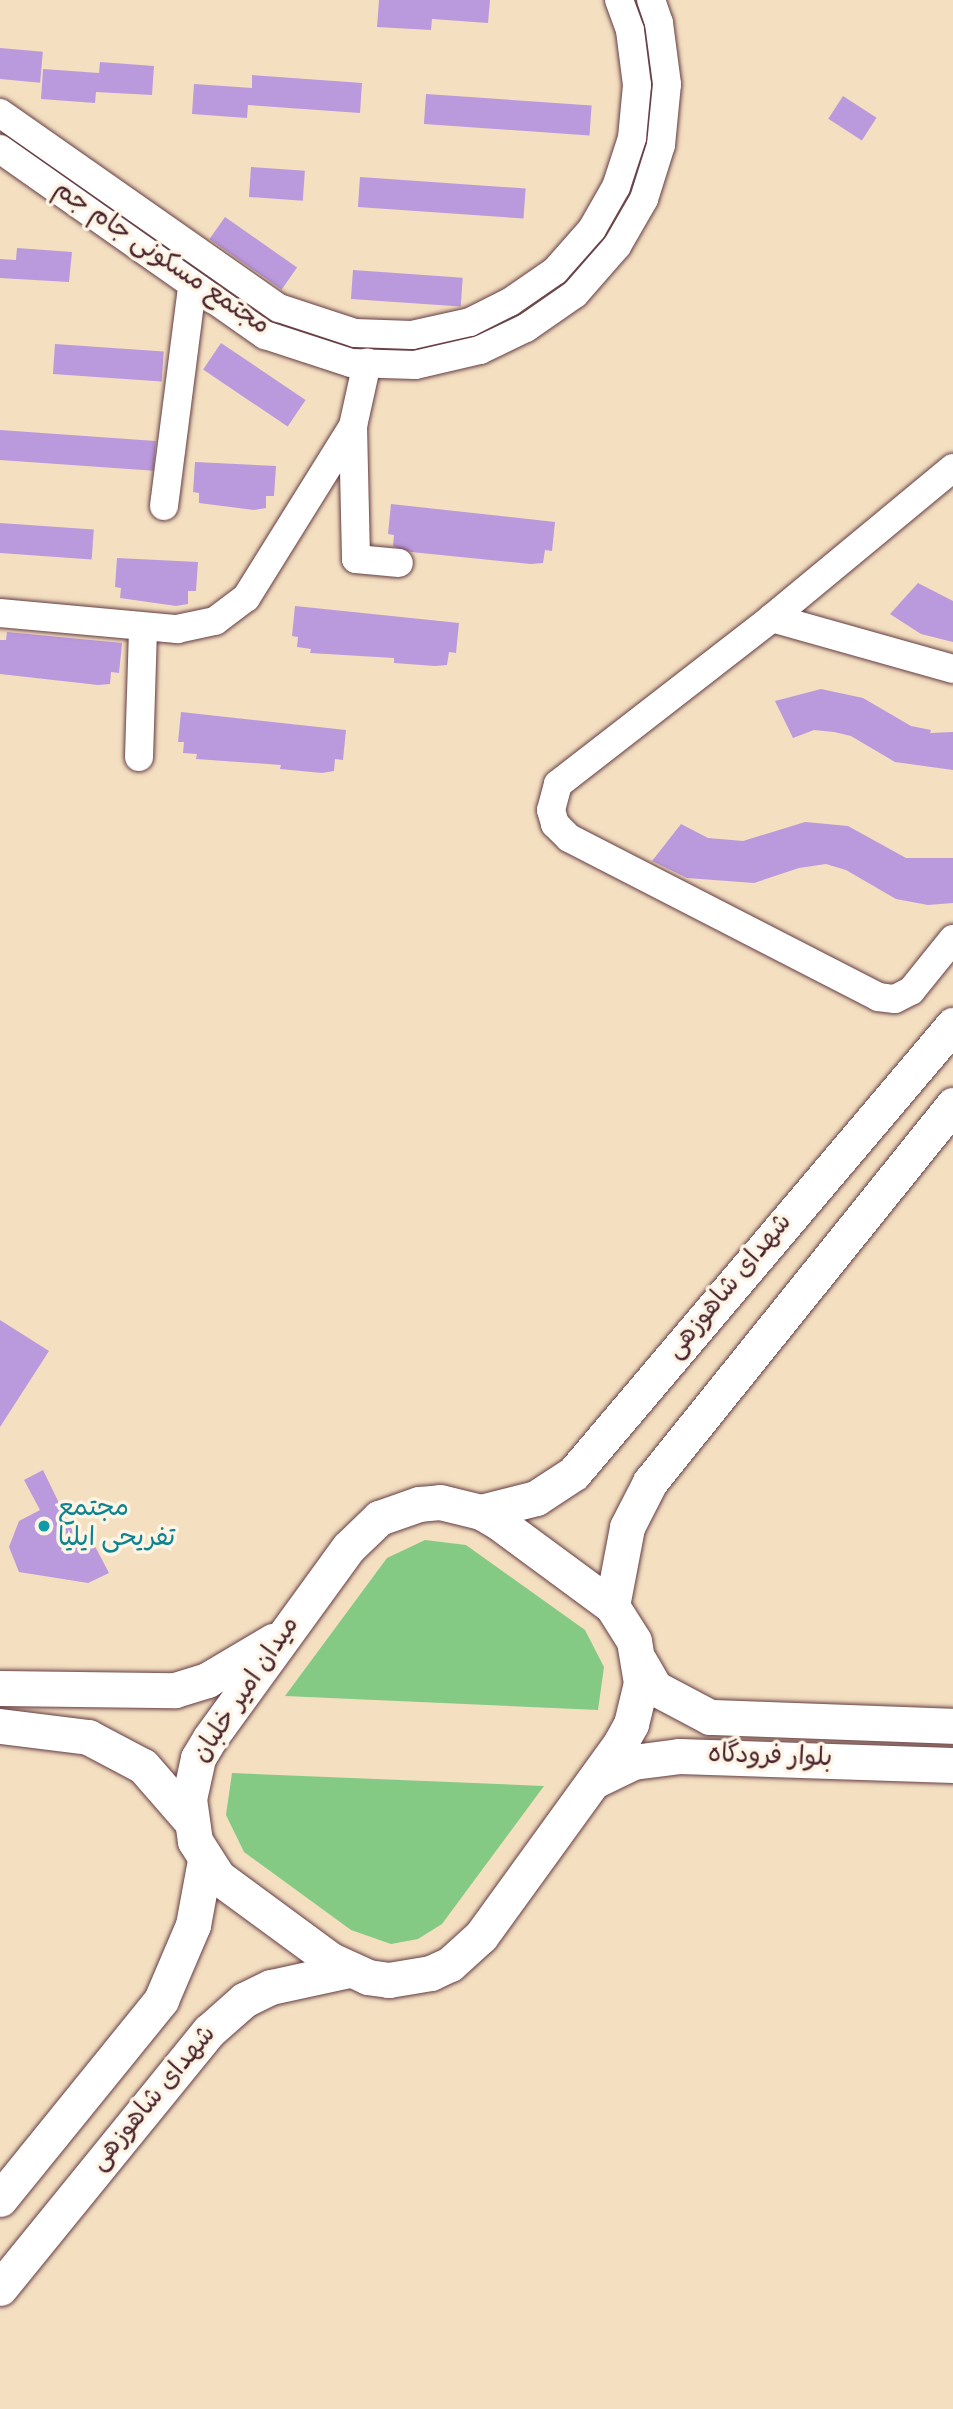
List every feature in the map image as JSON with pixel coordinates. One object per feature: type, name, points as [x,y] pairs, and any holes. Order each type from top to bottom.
[{"type":"main road","name":"شهدای شاهوزهی","points":[[481,1512],[536,1499],[574,1473],[953,1025]]},
{"type":"main road","points":[[612,1606],[626,1527],[650,1482],[953,1105]]},
{"type":"main road","name":"میدان امیر خلبان","points":[[440,1503],[481,1512],[612,1606],[629,1632],[640,1662],[641,1683],[631,1724],[591,1783],[467,1951],[431,1973],[411,1979],[368,1977],[348,1970],[233,1890],[205,1860],[190,1821],[191,1779],[198,1758],[349,1546],[379,1518],[408,1507],[440,1503]]},
{"type":"main road","points":[[0,1688],[175,1690],[207,1680],[286,1634]]},
{"type":"main road","name":"بلوار فرودگاه","points":[[640,1662],[655,1688],[710,1717],[953,1726]]},
{"type":"main road","points":[[0,1726],[88,1737],[143,1766],[190,1821]]},
{"type":"main road","name":"بلوار فرودگاه","points":[[591,1783],[633,1762],[678,1756],[953,1765]]},
{"type":"main road","points":[[0,2199],[161,2000],[193,1925],[205,1860]]},
{"type":"main road","name":"شهدای شاهوزهی","points":[[0,2288],[209,2031],[244,2000],[271,1987],[348,1970]]},
{"type":"street","name":"مجتمع مسکونی جام جم","points":[[0,113],[279,309],[355,333],[412,335],[470,322],[510,302],[555,271],[592,229],[610,198],[632,138],[637,85],[630,30],[619,0]]},
{"type":"street","name":"مجتمع مسکونی جام جم","points":[[0,149],[192,287],[265,335],[306,352],[368,363],[415,365],[480,350],[526,328],[575,294],[617,246],[637,211],[661,145],[667,85],[659,23],[651,0]]},
{"type":"street","points":[[610,198],[637,211]]},
{"type":"street","points":[[164,506],[192,287]]},
{"type":"street","points":[[368,363],[353,426],[356,559],[399,563]]},
{"type":"street","points":[[0,613],[177,629],[215,621],[246,598],[353,426]]},
{"type":"street","points":[[953,468],[772,618],[558,784],[551,810],[555,824],[569,838],[878,996],[895,999],[911,991],[953,939]]},
{"type":"street","points":[[772,618],[953,669]]},
{"type":"street","points":[[139,757],[143,627]]},
{"type":"green space","points":[[425,1540],[466,1545],[585,1630],[604,1667],[598,1710],[285,1696],[387,1558]]},
{"type":"green space","points":[[232,1773],[544,1786],[442,1924],[418,1939],[391,1944],[351,1930],[244,1852],[226,1815]]},
{"type":"building","points":[[379,0],[490,0],[488,23],[432,19],[431,30],[377,27]]},
{"type":"building","points":[[0,48],[43,52],[40,83],[0,79]]},
{"type":"building","points":[[100,62],[154,66],[152,95],[96,92],[95,103],[41,99],[43,69],[99,73]]},
{"type":"building","points":[[252,75],[362,83],[360,113],[248,105],[247,118],[192,114],[194,84],[252,88]]},
{"type":"building","points":[[426,94],[592,106],[590,136],[424,124]]},
{"type":"building","points":[[843,96],[877,118],[862,140],[828,119]]},
{"type":"building","points":[[251,167],[305,171],[303,201],[249,197]]},
{"type":"building","points":[[360,177],[526,189],[524,219],[358,207]]},
{"type":"building","points":[[225,217],[297,267],[282,290],[210,239]]},
{"type":"building","points":[[17,248],[72,252],[69,282],[0,278],[0,259],[16,260]]},
{"type":"building","points":[[353,270],[463,278],[461,307],[351,299]]},
{"type":"building","points":[[221,343],[306,400],[288,427],[203,370]]},
{"type":"building","points":[[55,344],[164,352],[162,382],[53,374]]},
{"type":"building","points":[[0,430],[156,441],[154,471],[0,460]]},
{"type":"building","points":[[195,462],[276,466],[274,496],[266,496],[266,508],[254,510],[199,503],[199,493],[193,492]]},
{"type":"building","points":[[391,504],[555,522],[552,551],[545,550],[543,563],[531,564],[411,552],[393,546],[394,535],[388,534]]},
{"type":"building","points":[[0,523],[94,530],[92,559],[0,553]]},
{"type":"building","points":[[117,558],[198,562],[196,591],[188,591],[188,604],[176,606],[120,598],[121,588],[115,587]]},
{"type":"building","points":[[918,583],[953,601],[953,642],[921,634],[890,614]]},
{"type":"building","points":[[295,606],[459,623],[456,653],[449,652],[447,665],[435,666],[394,663],[394,658],[310,653],[311,649],[297,647],[298,637],[292,636]]},
{"type":"building","points":[[7,632],[122,643],[119,673],[111,672],[110,684],[98,685],[0,674],[0,640],[6,640]]},
{"type":"building","points":[[821,689],[863,698],[911,726],[931,730],[930,733],[953,732],[953,770],[895,762],[851,736],[834,732],[814,730],[793,738],[775,701]]},
{"type":"building","points":[[181,712],[346,730],[343,760],[335,759],[334,771],[322,773],[280,769],[281,765],[196,759],[197,754],[183,753],[184,742],[178,742]]},
{"type":"building","points":[[805,822],[848,826],[906,858],[953,858],[953,903],[928,905],[896,899],[846,870],[826,864],[799,868],[754,883],[687,878],[652,861],[681,824],[708,838],[743,841]]},
{"type":"building","points":[[0,1320],[49,1351],[0,1427]]},
{"type":"building","name":"مجتمع تفریحی ایلیا","points":[[43,1470],[75,1536],[87,1531],[109,1573],[88,1583],[19,1572],[9,1547],[19,1521],[40,1510],[24,1480]]},
{"type":"place","name":"مجتمع تفریحی ایلیا","points":[[44,1526]]}]
